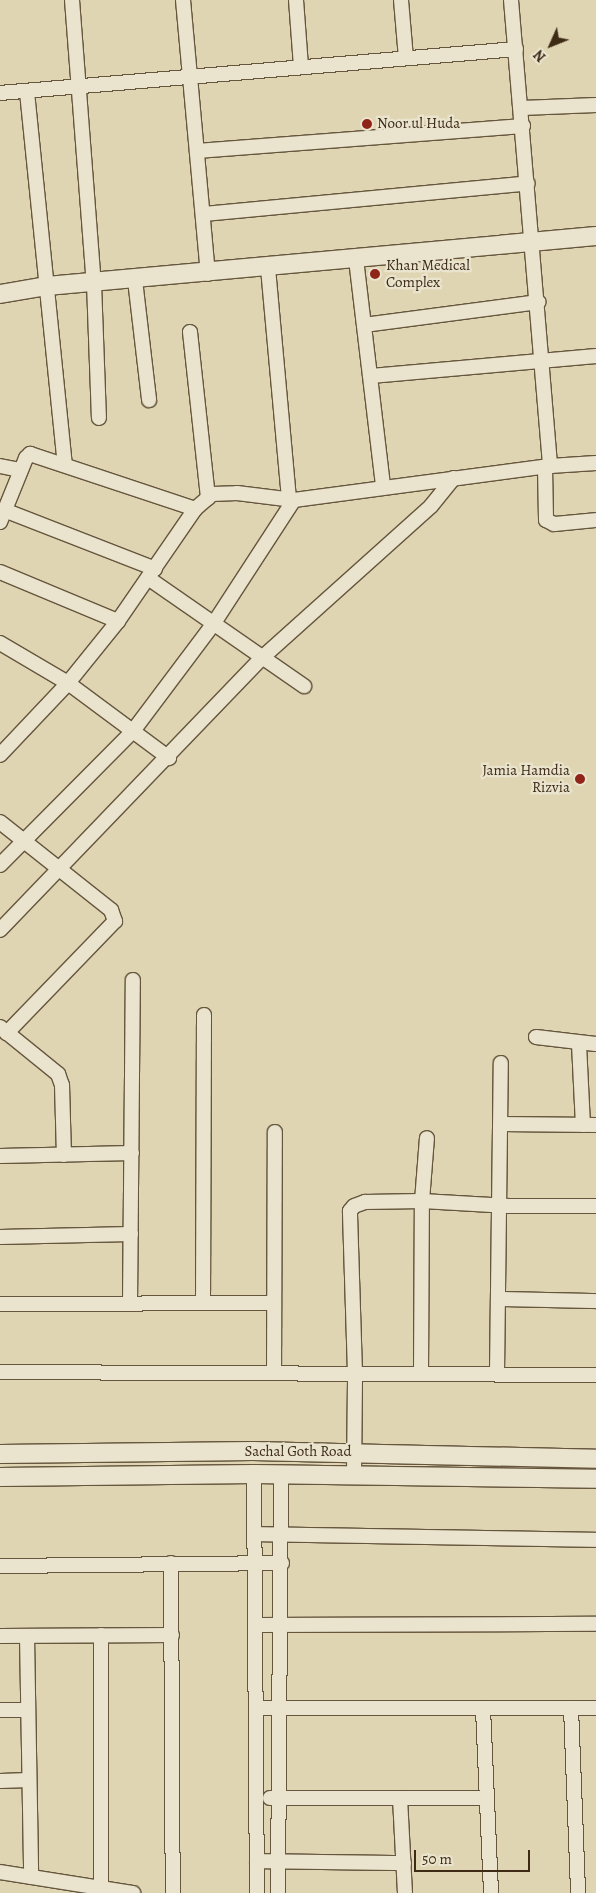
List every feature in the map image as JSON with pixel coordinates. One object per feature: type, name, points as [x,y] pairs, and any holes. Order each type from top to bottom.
[{"type":"street","points":[[72,0],[94,283],[99,418]]},
{"type":"street","points":[[183,0],[208,274]]},
{"type":"street","points":[[296,0],[301,66]]},
{"type":"street","points":[[401,0],[406,58]]},
{"type":"street","points":[[511,0],[522,108],[542,360],[547,467],[546,520],[554,524],[596,520]]},
{"type":"street","points":[[0,93],[516,49]]},
{"type":"street","points":[[27,92],[65,464]]},
{"type":"street","points":[[522,108],[596,105]]},
{"type":"street","points":[[197,151],[523,126]]},
{"type":"street","points":[[203,214],[528,182]]},
{"type":"street","points":[[0,294],[47,286],[208,274],[596,236]]},
{"type":"street","points":[[356,259],[383,487]]},
{"type":"street","points":[[0,865],[133,731],[214,623],[292,499],[268,268]]},
{"type":"street","points":[[135,280],[149,400]]},
{"type":"street","points":[[364,325],[538,302]]},
{"type":"street","points":[[190,332],[208,498]]},
{"type":"street","points":[[371,376],[596,356]]},
{"type":"street","points":[[195,509],[65,464],[30,454],[21,470],[2,516],[152,573],[214,623],[264,656],[304,686]]},
{"type":"street","points":[[0,756],[68,683],[118,621],[195,509],[212,494],[237,493],[292,499],[547,467],[596,464]]},
{"type":"street","points":[[0,466],[21,470]]},
{"type":"street","points":[[0,930],[169,758],[264,656],[425,512],[454,478]]},
{"type":"street","points":[[0,572],[118,621]]},
{"type":"street","points":[[0,643],[68,683],[169,758]]},
{"type":"street","points":[[0,822],[62,868],[111,910],[115,921],[3,1030],[58,1074],[62,1085],[64,1155]]},
{"type":"street","points":[[130,1304],[132,980]]},
{"type":"street","points":[[203,1304],[204,1015]]},
{"type":"street","points":[[536,1037],[579,1044],[596,1044]]},
{"type":"street","points":[[501,1124],[590,1125],[579,1044]]},
{"type":"street","points":[[497,1373],[501,1063]]},
{"type":"street","points":[[274,1374],[275,1132]]},
{"type":"street","points":[[421,1373],[422,1201],[428,1138]]},
{"type":"street","points":[[0,1156],[132,1154]]},
{"type":"street","points":[[354,1475],[356,1373],[350,1211],[365,1202],[422,1201],[498,1205],[596,1206]]},
{"type":"street","points":[[0,1237],[131,1234]]},
{"type":"street","points":[[498,1299],[596,1301]]},
{"type":"street","points":[[0,1304],[274,1303]]},
{"type":"street","points":[[0,1372],[497,1373],[596,1375]]},
{"type":"street","name":"Sachal Goth Road","points":[[0,1454],[353,1452],[596,1458]]},
{"type":"street","points":[[254,1474],[257,1534],[257,1893]]},
{"type":"street","name":"Sachal Goth Road","points":[[0,1477],[254,1474],[596,1479]]},
{"type":"street","points":[[278,1893],[282,1563],[281,1475]]},
{"type":"street","points":[[257,1534],[596,1540]]},
{"type":"street","points":[[0,1566],[257,1561],[282,1563]]},
{"type":"street","points":[[171,1563],[173,1893]]},
{"type":"street","points":[[257,1625],[596,1624]]},
{"type":"street","points":[[101,1635],[101,1888]]},
{"type":"street","points":[[0,1636],[172,1635]]},
{"type":"street","points":[[27,1636],[31,1877]]},
{"type":"street","points":[[257,1708],[280,1710],[596,1708]]},
{"type":"street","points":[[570,1708],[578,1893]]},
{"type":"street","points":[[483,1709],[491,1893]]},
{"type":"street","points":[[0,1710],[28,1710]]},
{"type":"street","points":[[0,1781],[29,1780]]},
{"type":"street","points":[[400,1798],[405,1893]]},
{"type":"street","points":[[257,1799],[487,1798]]},
{"type":"street","points":[[257,1861],[404,1863]]},
{"type":"street","points":[[0,1872],[134,1893]]},
{"type":"place","name":"Noor ul Huda","points":[[367,124]]},
{"type":"place","name":"Khan Medical Complex","points":[[375,274]]},
{"type":"place","name":"Jamia Hamdia Rizvia","points":[[580,779]]}]
